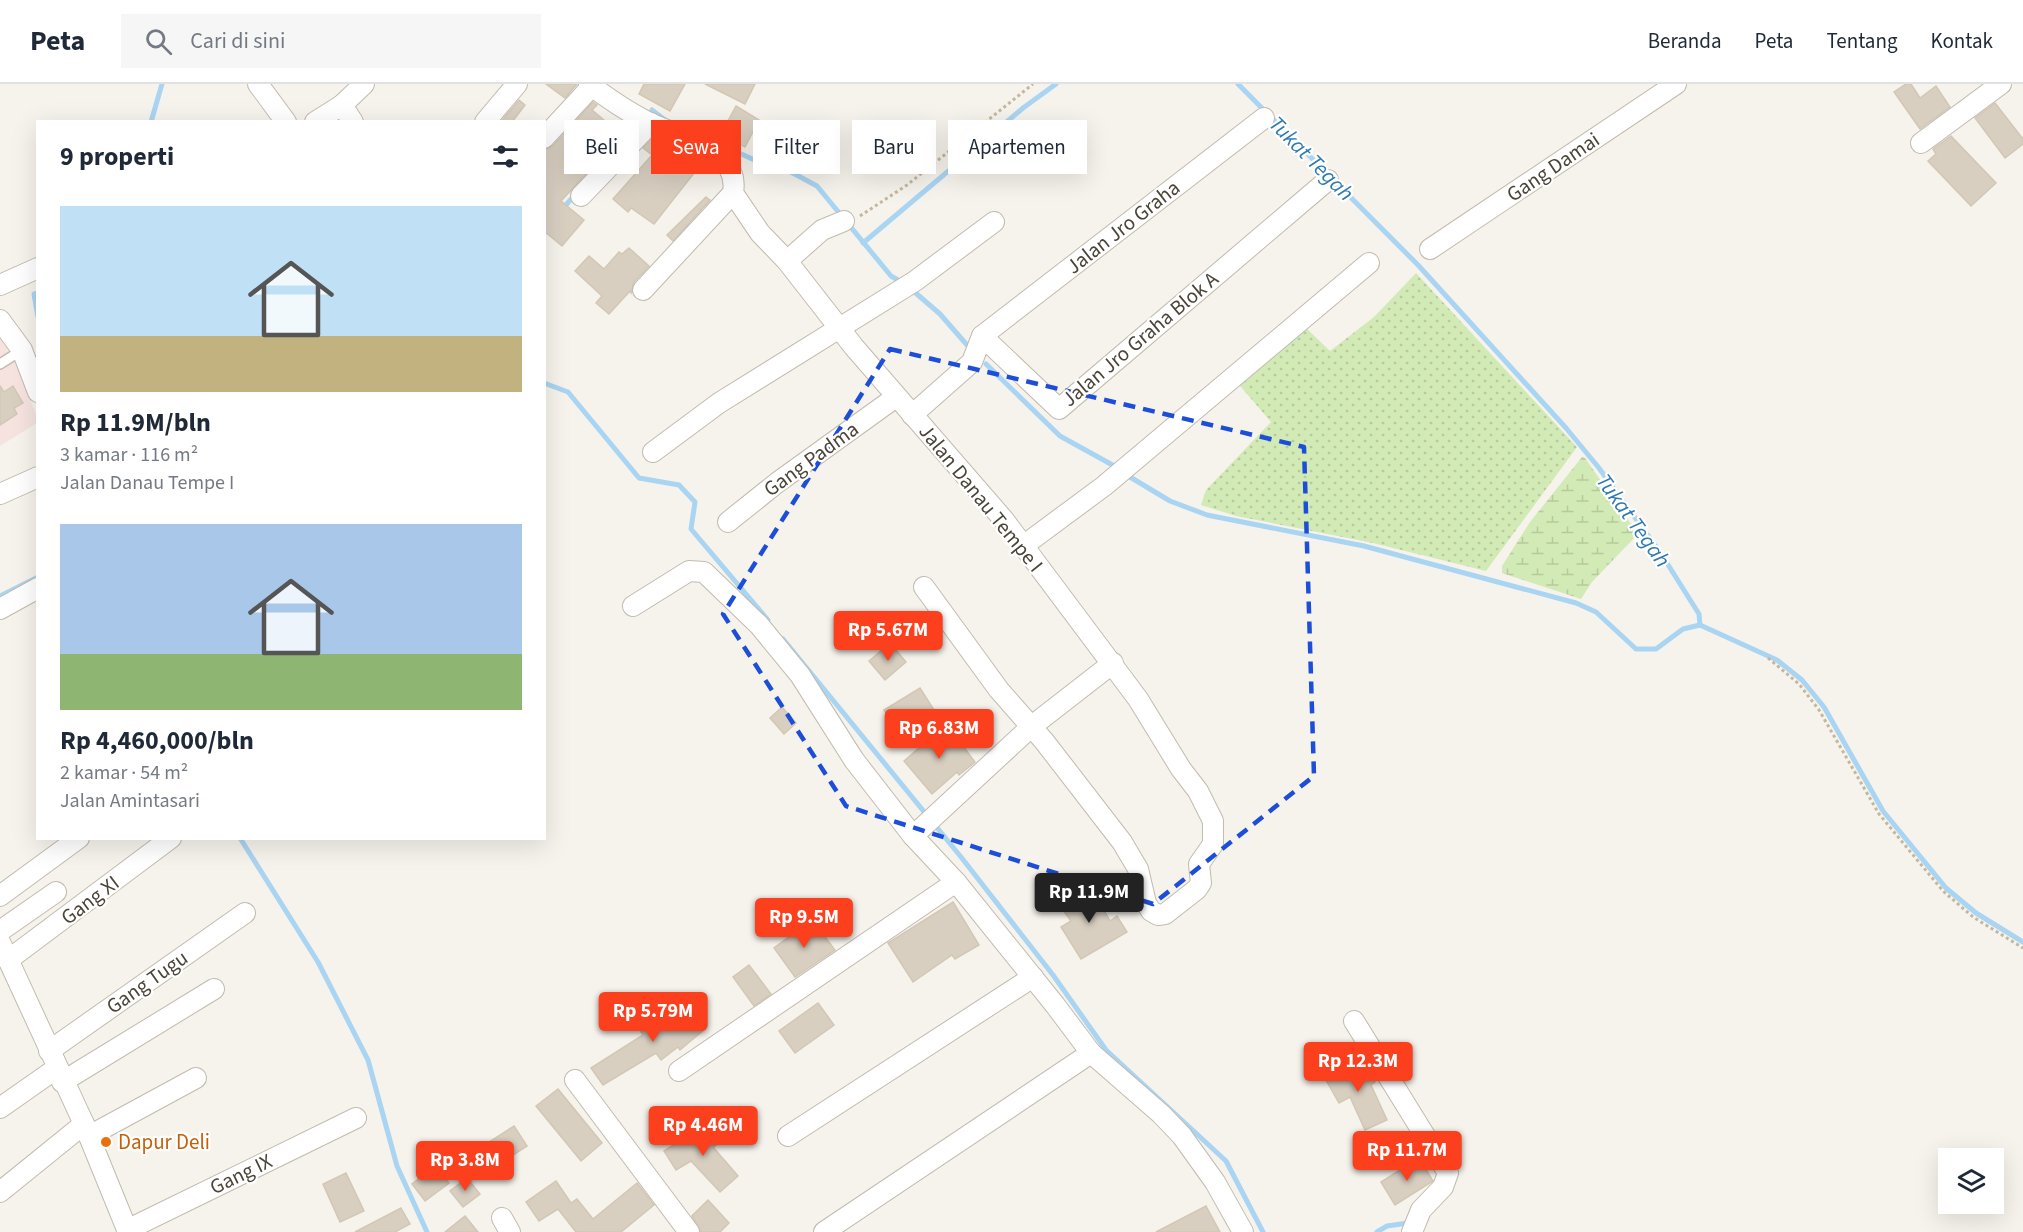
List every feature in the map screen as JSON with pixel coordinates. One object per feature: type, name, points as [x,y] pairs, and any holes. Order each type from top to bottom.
[{"type":"street","points":[[258,84],[285,120]]},
{"type":"street","points":[[318,120],[342,105],[364,84]]},
{"type":"street","points":[[487,120],[517,84]]},
{"type":"street","name":"Gang Damai","points":[[1430,249],[1676,84]]},
{"type":"street","points":[[1921,143],[2001,84]]},
{"type":"street","points":[[546,136],[590,85]]},
{"type":"street","name":"Jalan Danau Tempe I","points":[[590,85],[651,123]]},
{"type":"street","points":[[342,105],[352,120]]},
{"type":"street","name":"Jalan Jro Graha","points":[[982,336],[1264,118]]},
{"type":"street","points":[[581,196],[651,123]]},
{"type":"street","name":"Jalan Danau Tempe I","points":[[733,174],[735,182],[733,193],[760,233],[787,261],[838,328],[896,397],[981,492],[1113,663],[1198,791],[1213,821],[1215,833],[1213,844],[1199,864],[1201,883],[1165,914],[1158,915],[1146,903],[1141,880],[1132,858],[1032,726]]},
{"type":"street","name":"Jalan Jro Graha Blok A","points":[[982,336],[1059,409],[1328,180]]},
{"type":"street","points":[[643,290],[733,193]]},
{"type":"street","points":[[787,261],[822,230],[844,221]]},
{"type":"street","points":[[653,452],[719,403],[915,281],[994,222]]},
{"type":"street","points":[[1023,546],[1104,486],[1369,263]]},
{"type":"street","points":[[0,285],[36,269]]},
{"type":"street","points":[[0,320],[22,350],[36,387]]},
{"type":"street","points":[[912,415],[972,362],[982,336]]},
{"type":"street","name":"Gang Padma","points":[[728,522],[778,482],[896,397]]},
{"type":"street","points":[[0,494],[36,478]]},
{"type":"street","points":[[633,606],[688,572],[704,572],[759,625],[800,675],[854,760],[917,832],[1091,1053],[1161,1114],[1182,1136],[1215,1182],[1243,1232]]},
{"type":"street","points":[[924,587],[999,690],[1032,726]]},
{"type":"street","points":[[0,609],[36,589]]},
{"type":"street","points":[[917,832],[1032,726],[1113,663]]},
{"type":"street","points":[[0,896],[76,840]]},
{"type":"street","name":"Gang XI","points":[[2,947],[72,914],[168,840]]},
{"type":"street","points":[[42,867],[72,914]]},
{"type":"street","points":[[679,1071],[956,882]]},
{"type":"street","points":[[0,932],[56,892]]},
{"type":"street","name":"Gang Tugu","points":[[56,1067],[244,913]]},
{"type":"street","points":[[2,947],[86,1130],[127,1231]]},
{"type":"street","points":[[788,1137],[1033,977]]},
{"type":"street","points":[[0,1108],[56,1067],[214,989]]},
{"type":"street","points":[[1354,1021],[1448,1173],[1443,1187],[1421,1210],[1412,1231]]},
{"type":"street","points":[[824,1232],[1091,1053]]},
{"type":"street","points":[[0,1192],[86,1130],[196,1078]]},
{"type":"street","points":[[575,1080],[689,1232]]},
{"type":"street","name":"Gang IX","points":[[127,1231],[356,1118]]},
{"type":"lane","points":[[0,364],[22,350]]},
{"type":"path","points":[[864,215],[907,185],[1033,84]]},
{"type":"path","points":[[1768,658],[1798,684],[1819,710],[1879,814],[1943,891],[1973,917],[2023,948]]},
{"type":"highlighted area","points":[[890,349],[1304,447],[1314,776],[1153,904],[846,806],[723,614]]},
{"type":"shaded area","points":[[0,335],[13,356],[36,415],[36,424],[0,446]]},
{"type":"green space","points":[[1416,273],[1577,447],[1486,571],[1373,543],[1236,516],[1201,505],[1206,490],[1271,422],[1235,380],[1302,324],[1330,351],[1374,317]]},
{"type":"green space","points":[[1582,457],[1585,458],[1638,534],[1592,582],[1581,599],[1502,573],[1502,566],[1530,522]]},
{"type":"building","points":[[546,84],[577,84],[565,98]]},
{"type":"building","points":[[644,84],[685,84],[670,111],[639,94]]},
{"type":"building","points":[[705,84],[755,84],[745,104]]},
{"type":"building","points":[[1906,84],[1911,84],[1920,98],[1936,86],[1950,107],[1920,129],[1894,92]]},
{"type":"building","points":[[519,100],[525,105],[514,120],[503,120]]},
{"type":"building","points":[[593,102],[597,105],[592,110],[604,120],[577,120]]},
{"type":"building","points":[[1995,103],[2023,139],[2023,144],[2005,158],[1975,118]]},
{"type":"building","points":[[736,106],[759,120],[753,120],[753,132],[745,147],[741,145],[741,120],[728,120]]},
{"type":"building","points":[[564,134],[564,174],[586,174],[561,201],[584,220],[562,246],[546,233],[546,149],[553,146]]},
{"type":"building","points":[[1951,136],[1996,183],[1971,206],[1928,161],[1936,154],[1933,149]]},
{"type":"building","points":[[651,140],[651,154],[643,148]]},
{"type":"building","points":[[651,156],[651,174],[693,174],[654,224],[631,208],[628,212],[613,199],[635,174],[639,174],[639,170]]},
{"type":"building","points":[[706,197],[710,200],[673,241],[667,235]]},
{"type":"building","points":[[629,248],[649,266],[634,282],[631,293],[630,291],[609,314],[596,303],[602,296],[575,271],[589,256],[604,269],[619,252],[622,254]]},
{"type":"building","points":[[0,386],[4,392],[13,386],[23,403],[14,408],[17,414],[0,425]]},
{"type":"building","points":[[890,643],[906,662],[885,680],[869,661]]},
{"type":"building","points":[[920,688],[934,710],[898,733],[884,710]]},
{"type":"building","points":[[782,707],[796,723],[784,734],[770,718]]},
{"type":"building","points":[[944,726],[946,730],[949,727],[975,762],[959,775],[957,772],[932,794],[904,761]]},
{"type":"building","points":[[1089,885],[1110,921],[1117,916],[1127,932],[1081,959],[1061,927],[1071,921],[1060,906]]},
{"type":"building","points":[[953,902],[979,945],[955,959],[952,955],[913,982],[888,943]]},
{"type":"building","points":[[812,920],[835,950],[795,977],[774,948]]},
{"type":"building","points":[[749,965],[771,994],[754,1006],[733,977]]},
{"type":"building","points":[[685,1002],[705,1029],[680,1050],[678,1047],[661,1060],[656,1053],[603,1085],[591,1068],[643,1035],[641,1032],[669,1010],[671,1012]]},
{"type":"building","points":[[818,1003],[834,1025],[795,1053],[779,1031]]},
{"type":"building","points":[[1361,1059],[1375,1082],[1371,1085],[1387,1120],[1365,1130],[1350,1097],[1339,1103],[1326,1080]]},
{"type":"building","points":[[558,1089],[602,1143],[581,1161],[536,1106]]},
{"type":"building","points":[[708,1123],[721,1142],[713,1147],[738,1176],[720,1192],[691,1161],[676,1170],[664,1151]]},
{"type":"building","points":[[514,1126],[527,1146],[479,1177],[466,1157]]},
{"type":"building","points":[[1419,1158],[1433,1181],[1395,1205],[1381,1182]]},
{"type":"building","points":[[436,1166],[449,1183],[425,1201],[412,1184]]},
{"type":"building","points":[[346,1173],[364,1211],[340,1222],[323,1184]]},
{"type":"building","points":[[467,1178],[480,1194],[463,1207],[450,1191]]},
{"type":"building","points":[[556,1181],[571,1203],[577,1199],[593,1219],[637,1183],[654,1205],[621,1232],[576,1232],[558,1209],[539,1221],[526,1202]]},
{"type":"building","points":[[708,1200],[729,1223],[720,1232],[701,1232],[692,1216]]},
{"type":"building","points":[[1206,1206],[1220,1232],[1156,1232]]},
{"type":"building","points":[[401,1208],[410,1224],[395,1232],[355,1232]]},
{"type":"building","points":[[465,1216],[478,1232],[445,1232]]},
{"type":"waterway","points":[[152,120],[162,84]]},
{"type":"waterway","name":"Tukat Tegah","points":[[863,243],[1023,108],[1056,84]]},
{"type":"waterway","name":"Tukat Tegah","points":[[1238,84],[1418,265],[1566,428],[1599,468],[1660,552],[1699,614],[1700,625]]},
{"type":"waterway","points":[[652,110],[665,120]]},
{"type":"waterway","points":[[741,154],[791,172],[817,186],[891,276],[903,283]]},
{"type":"waterway","points":[[562,209],[576,194]]},
{"type":"waterway","points":[[911,289],[940,314],[967,345]]},
{"type":"waterway","points":[[36,294],[34,294],[36,306]]},
{"type":"waterway","points":[[986,364],[1060,436],[1118,468]]},
{"type":"waterway","points":[[546,384],[568,392],[639,478],[679,485],[695,502],[691,529],[768,620]]},
{"type":"waterway","points":[[1125,474],[1170,501],[1207,515],[1364,546],[1576,603],[1596,612],[1636,649],[1656,649],[1683,629],[1700,625],[1777,660],[1802,680],[1824,707],[1883,811],[1946,888],[1976,913],[2023,942]]},
{"type":"waterway","points":[[0,596],[36,578]]},
{"type":"waterway","points":[[783,639],[961,857],[1053,975],[1106,1050],[1226,1161],[1263,1232]]},
{"type":"waterway","points":[[241,840],[318,962],[368,1060],[397,1166],[427,1232]]},
{"type":"waterway","points":[[1377,1232],[1387,1226],[1408,1223],[1411,1225]]},
{"type":"place","name":"Dapur Deli","points":[[106,1142]]}]
